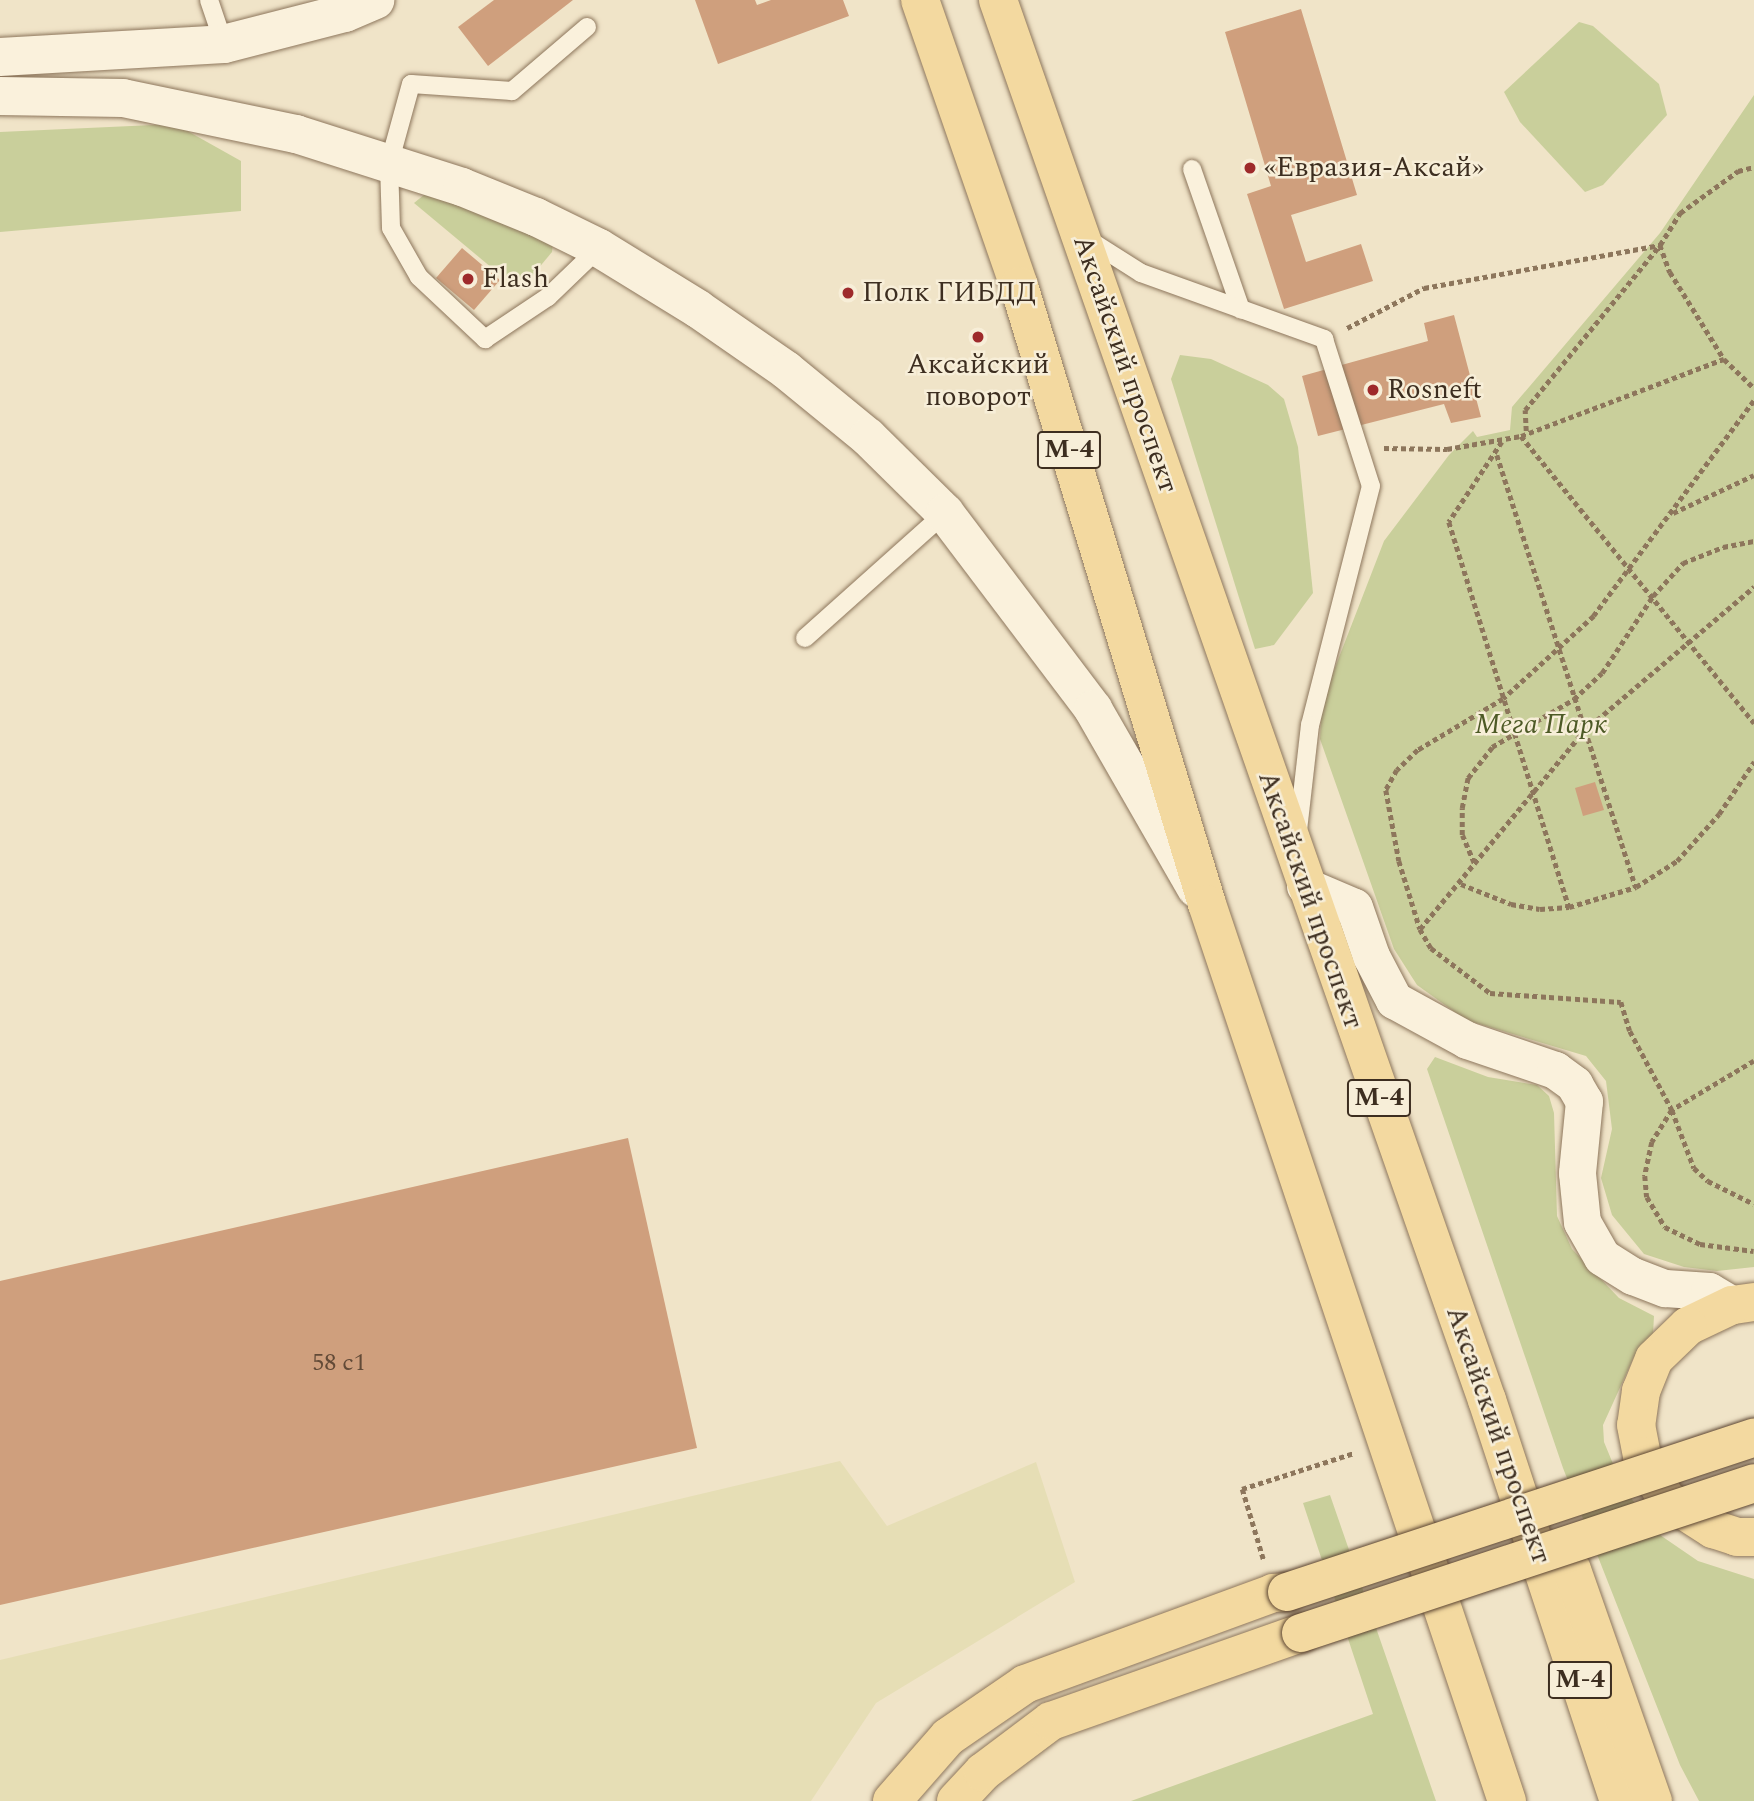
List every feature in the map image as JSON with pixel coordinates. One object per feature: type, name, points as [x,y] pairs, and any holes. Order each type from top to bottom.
[{"type":"main road","points":[[0,57],[224,44],[345,13],[375,0]]},
{"type":"main road","name":"М-4","points":[[920,0],[1019,286],[1206,904],[1384,1443],[1507,1801]]},
{"type":"main road","name":"Аксайский проспект","points":[[998,0],[1541,1559],[1619,1801]]},
{"type":"main road","points":[[0,96],[135,101],[296,134],[389,164],[536,216],[599,248],[786,370],[868,437],[945,513],[1093,709],[1206,904]]},
{"type":"main road","points":[[1743,1304],[1688,1326],[1654,1359],[1640,1391],[1636,1425],[1642,1457],[1666,1499],[1713,1529],[1754,1538]]},
{"type":"main road","points":[[892,1801],[948,1737],[1025,1684],[1280,1593],[1754,1438]]},
{"type":"main road","points":[[956,1801],[983,1772],[1051,1721],[1301,1633],[1754,1483]]},
{"type":"main road","points":[[1541,1559],[1572,1570],[1653,1801]]},
{"type":"main road","points":[[1475,1706],[1465,1751],[1479,1801]]},
{"type":"street","points":[[1300,872],[1354,907],[1371,956],[1394,1000],[1467,1040],[1555,1070],[1574,1084],[1584,1101],[1577,1173],[1582,1222],[1602,1257],[1633,1276],[1665,1288],[1709,1291],[1743,1304]]},
{"type":"lane","points":[[208,0],[224,44]]},
{"type":"lane","points":[[587,27],[512,91],[411,84],[389,164],[391,228],[419,277],[485,339],[548,296],[599,248]]},
{"type":"lane","points":[[1192,169],[1241,310]]},
{"type":"lane","points":[[1081,235],[1141,273],[1324,339],[1371,486],[1310,725],[1300,872]]},
{"type":"lane","points":[[805,638],[945,513]]},
{"type":"path","points":[[1526,431],[1525,411],[1539,391],[1660,245],[1680,213],[1738,170],[1754,167]]},
{"type":"path","points":[[1324,339],[1424,288],[1660,245]]},
{"type":"path","points":[[1660,245],[1670,272],[1724,359],[1754,388]]},
{"type":"path","points":[[1359,447],[1447,449],[1502,442],[1724,359]]},
{"type":"path","points":[[1754,401],[1630,568],[1559,652],[1503,699],[1419,750],[1396,770],[1386,790],[1387,814],[1420,929],[1431,948],[1490,993],[1621,1002],[1630,1031],[1672,1110],[1694,1168],[1708,1181],[1754,1204]]},
{"type":"path","points":[[1521,436],[1754,723]]},
{"type":"path","points":[[1502,442],[1497,454],[1448,522],[1569,906]]},
{"type":"path","points":[[1497,454],[1584,732],[1636,887]]},
{"type":"path","points":[[1672,513],[1754,475]]},
{"type":"path","points":[[1474,863],[1462,835],[1468,778],[1492,747],[1574,699],[1602,673],[1653,596],[1683,563],[1723,547],[1754,541]]},
{"type":"path","points":[[1420,929],[1461,884],[1474,863],[1584,732],[1752,589],[1754,596]]},
{"type":"path","points":[[1461,884],[1511,904],[1539,909],[1569,906],[1636,887],[1677,861],[1719,814],[1754,762]]},
{"type":"path","points":[[1754,1061],[1672,1110],[1647,1156],[1647,1197],[1654,1214],[1665,1227],[1700,1244],[1754,1251]]},
{"type":"path","points":[[1280,1593],[1242,1489],[1384,1443]]},
{"type":"shaded area","points":[[840,1461],[887,1526],[1036,1462],[1075,1582],[876,1703],[811,1801],[0,1801],[0,1660]]},
{"type":"green space","points":[[1579,22],[1593,26],[1659,84],[1667,115],[1603,185],[1585,192],[1520,122],[1504,92]]},
{"type":"green space","name":"Мега Парк","points":[[1754,95],[1754,1267],[1717,1271],[1684,1267],[1644,1254],[1612,1215],[1601,1178],[1612,1129],[1606,1081],[1586,1056],[1466,1020],[1417,985],[1394,949],[1320,739],[1321,718],[1331,678],[1384,541],[1449,455],[1473,431],[1477,437],[1510,430],[1512,407],[1660,233]]},
{"type":"green space","points":[[175,124],[241,161],[241,211],[0,232],[0,132]]},
{"type":"green space","points":[[435,186],[554,232],[552,252],[532,276],[510,283],[414,203]]},
{"type":"green space","points":[[1180,355],[1211,359],[1268,385],[1284,399],[1298,447],[1313,593],[1274,645],[1255,649],[1171,379]]},
{"type":"green space","points":[[1435,1057],[1488,1077],[1537,1085],[1549,1096],[1554,1113],[1557,1216],[1572,1249],[1619,1298],[1654,1316],[1653,1334],[1638,1348],[1603,1425],[1604,1442],[1623,1488],[1660,1535],[1698,1561],[1754,1579],[1754,1801],[1699,1801],[1680,1765],[1563,1468],[1427,1069]]},
{"type":"green space","points":[[1330,1495],[1436,1801],[1131,1801],[1373,1714],[1303,1503]]},
{"type":"building","points":[[494,0],[573,0],[488,66],[458,27]]},
{"type":"building","points":[[695,0],[755,0],[757,5],[771,0],[843,0],[849,16],[718,64]]},
{"type":"building","points":[[1301,9],[1357,195],[1291,215],[1306,262],[1361,244],[1373,281],[1284,309],[1247,194],[1271,186],[1225,32]]},
{"type":"building","name":"Flash","points":[[462,248],[500,280],[474,310],[436,278]]},
{"type":"building","name":"Rosneft","points":[[1454,315],[1481,417],[1451,423],[1444,404],[1318,436],[1302,376],[1428,341],[1424,323]]},
{"type":"building","points":[[1595,782],[1604,810],[1583,816],[1575,788]]},
{"type":"building","points":[[628,1138],[697,1448],[0,1605],[0,1281]]},
{"type":"place","name":"«Евразия-Аксай»","points":[[1250,168]]},
{"type":"place","name":"Flash","points":[[468,279]]},
{"type":"place","name":"Полк ГИБДД","points":[[848,293]]},
{"type":"place","name":"Аксайский поворот","points":[[978,337]]},
{"type":"place","name":"Rosneft","points":[[1373,390]]}]
